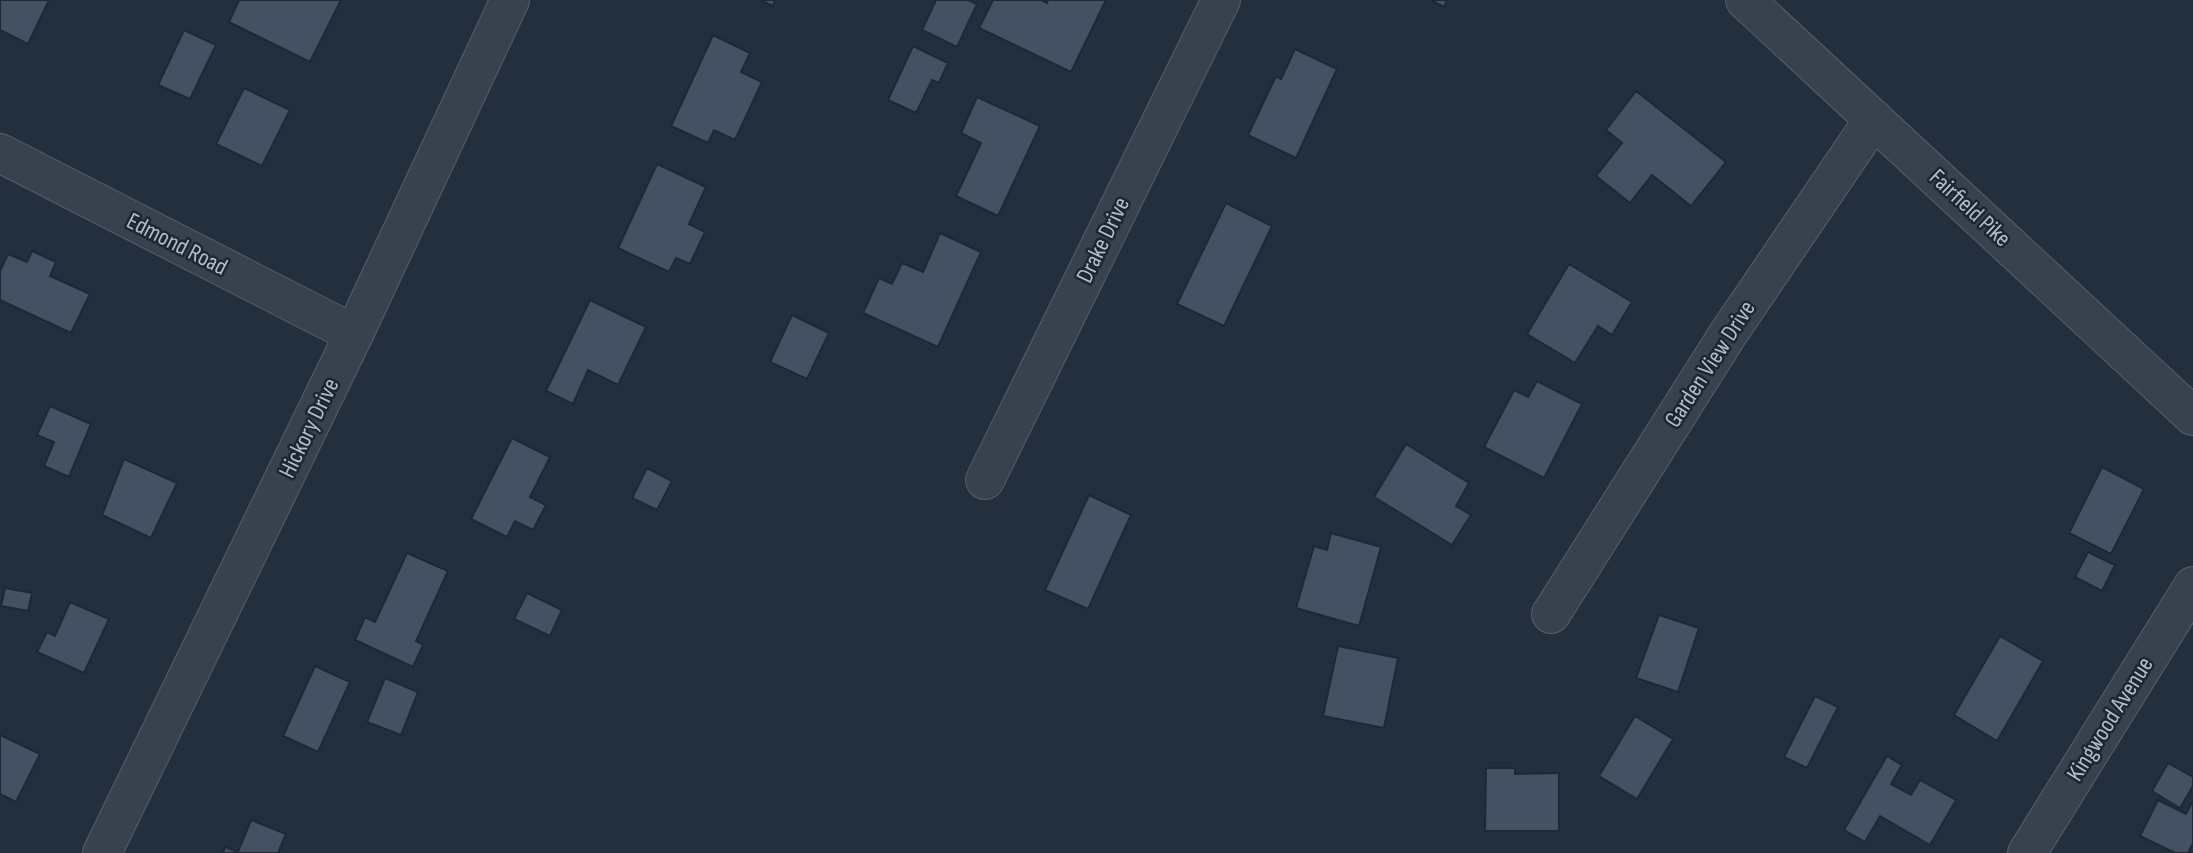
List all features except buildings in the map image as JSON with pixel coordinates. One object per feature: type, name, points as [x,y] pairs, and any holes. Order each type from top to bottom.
[{"type":"street","name":"Hickory Drive","points":[[102,853],[354,334],[510,0]]},
{"type":"street","name":"Drake Drive","points":[[985,480],[1221,0]]},
{"type":"street","name":"Fairfield Pike","points":[[1745,0],[2193,416]]},
{"type":"street","name":"Garden View Drive","points":[[1551,614],[1728,334],[1874,118]]},
{"type":"street","name":"Edmond Road","points":[[0,153],[354,334]]},
{"type":"street","name":"Kingwood Avenue","points":[[2027,853],[2193,586]]}]
